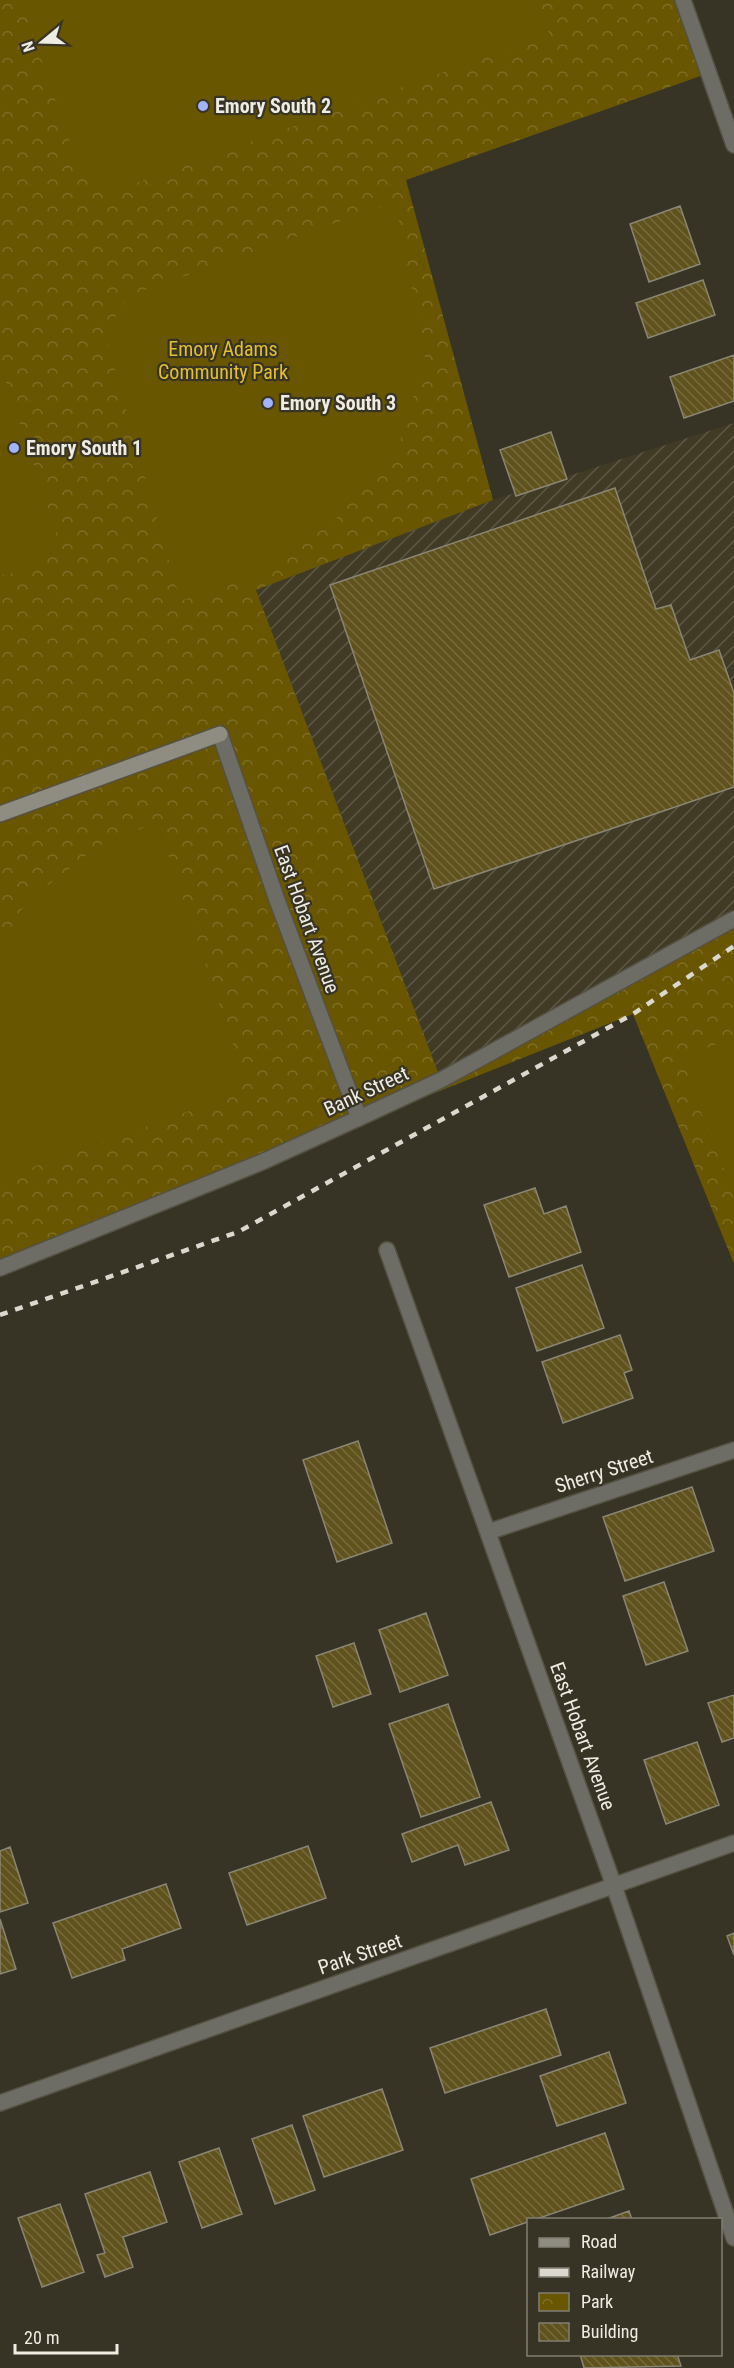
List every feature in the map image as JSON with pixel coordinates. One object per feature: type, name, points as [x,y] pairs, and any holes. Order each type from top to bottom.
[{"type":"street","points":[[683,0],[734,145]]},
{"type":"street","name":"East Hobart Avenue","points":[[0,814],[220,734],[276,900],[358,1118]]},
{"type":"street","name":"Bank Street","points":[[0,1268],[262,1162],[441,1080],[734,919]]},
{"type":"street","name":"East Hobart Avenue","points":[[387,1250],[614,1886],[734,2238]]},
{"type":"street","name":"Sherry Street","points":[[488,1532],[734,1450]]},
{"type":"street","name":"Park Street","points":[[0,2103],[734,1843]]},
{"type":"shaded area","points":[[734,423],[734,919],[441,1080],[256,590],[493,500]]},
{"type":"green space","name":"Emory Adams Community Park","points":[[0,0],[684,0],[709,73],[406,180],[493,500],[256,590],[441,1080],[734,919],[734,1264],[633,1014],[262,1162],[0,1261]]},
{"type":"green space","name":"Emory South 2","points":[[21,0],[535,0],[549,34],[111,192],[82,178]]},
{"type":"green space","name":"Emory South 3","points":[[395,202],[425,358],[398,447],[335,520],[265,572],[180,601],[105,334],[128,296]]},
{"type":"green space","name":"Emory South 1","points":[[0,364],[56,532],[44,565],[0,576]]},
{"type":"green space","points":[[157,822],[243,1074],[228,1097],[0,1179],[0,947],[26,902],[99,846]]},
{"type":"green space","points":[[734,1039],[734,1194],[698,1105],[682,1056]]},
{"type":"building","points":[[680,206],[700,264],[649,282],[630,224]]},
{"type":"building","points":[[703,280],[715,315],[648,338],[636,303]]},
{"type":"building","points":[[734,355],[734,401],[684,418],[670,377]]},
{"type":"building","points":[[551,432],[567,479],[516,496],[500,450]]},
{"type":"building","points":[[615,488],[656,609],[671,605],[690,660],[719,650],[734,693],[734,787],[434,889],[330,585]]},
{"type":"building","points":[[535,1188],[544,1214],[566,1206],[581,1252],[509,1277],[484,1205]]},
{"type":"building","points":[[582,1265],[604,1328],[537,1351],[516,1288]]},
{"type":"building","points":[[620,1335],[632,1370],[624,1373],[633,1398],[563,1423],[542,1362]]},
{"type":"building","points":[[358,1441],[392,1543],[337,1562],[303,1460]]},
{"type":"building","points":[[692,1487],[714,1551],[625,1581],[603,1517]]},
{"type":"building","points":[[664,1582],[688,1651],[646,1665],[623,1596]]},
{"type":"building","points":[[426,1613],[448,1675],[400,1692],[379,1630]]},
{"type":"building","points":[[354,1643],[371,1694],[333,1707],[316,1656]]},
{"type":"building","points":[[734,1695],[734,1738],[722,1742],[708,1703]]},
{"type":"building","points":[[448,1704],[480,1797],[421,1817],[389,1724]]},
{"type":"building","points":[[697,1742],[719,1805],[666,1824],[644,1760]]},
{"type":"building","points":[[491,1802],[509,1850],[465,1865],[458,1845],[412,1862],[402,1834]]},
{"type":"building","points":[[308,1846],[326,1898],[247,1925],[229,1873]]},
{"type":"building","points":[[10,1847],[28,1903],[0,1912],[0,1851]]},
{"type":"building","points":[[166,1884],[181,1928],[122,1949],[125,1960],[72,1978],[53,1923]]},
{"type":"building","points":[[0,1919],[16,1969],[0,1974]]},
{"type":"building","points":[[734,1933],[734,1955],[727,1936]]},
{"type":"building","points":[[546,2009],[561,2055],[445,2093],[430,2048]]},
{"type":"building","points":[[609,2052],[626,2103],[557,2126],[540,2076]]},
{"type":"building","points":[[382,2089],[403,2150],[324,2177],[303,2116]]},
{"type":"building","points":[[292,2125],[315,2190],[275,2204],[252,2139]]},
{"type":"building","points":[[605,2133],[624,2189],[540,2218],[527,2218],[527,2222],[490,2235],[471,2179]]},
{"type":"building","points":[[219,2148],[242,2214],[202,2228],[179,2162]]},
{"type":"building","points":[[150,2172],[167,2222],[123,2237],[133,2267],[105,2277],[97,2255],[105,2253],[85,2194]]},
{"type":"building","points":[[60,2204],[84,2272],[42,2287],[18,2218]]},
{"type":"building","points":[[629,2211],[631,2218],[610,2218]]},
{"type":"building","points":[[581,2356],[678,2356],[681,2366],[584,2368]]},
{"type":"railway","points":[[0,1315],[238,1232],[633,1014],[734,946]]},
{"type":"place","name":"Emory South 2","points":[[203,106]]},
{"type":"place","name":"Emory South 3","points":[[268,403]]},
{"type":"place","name":"Emory South 1","points":[[14,448]]}]
